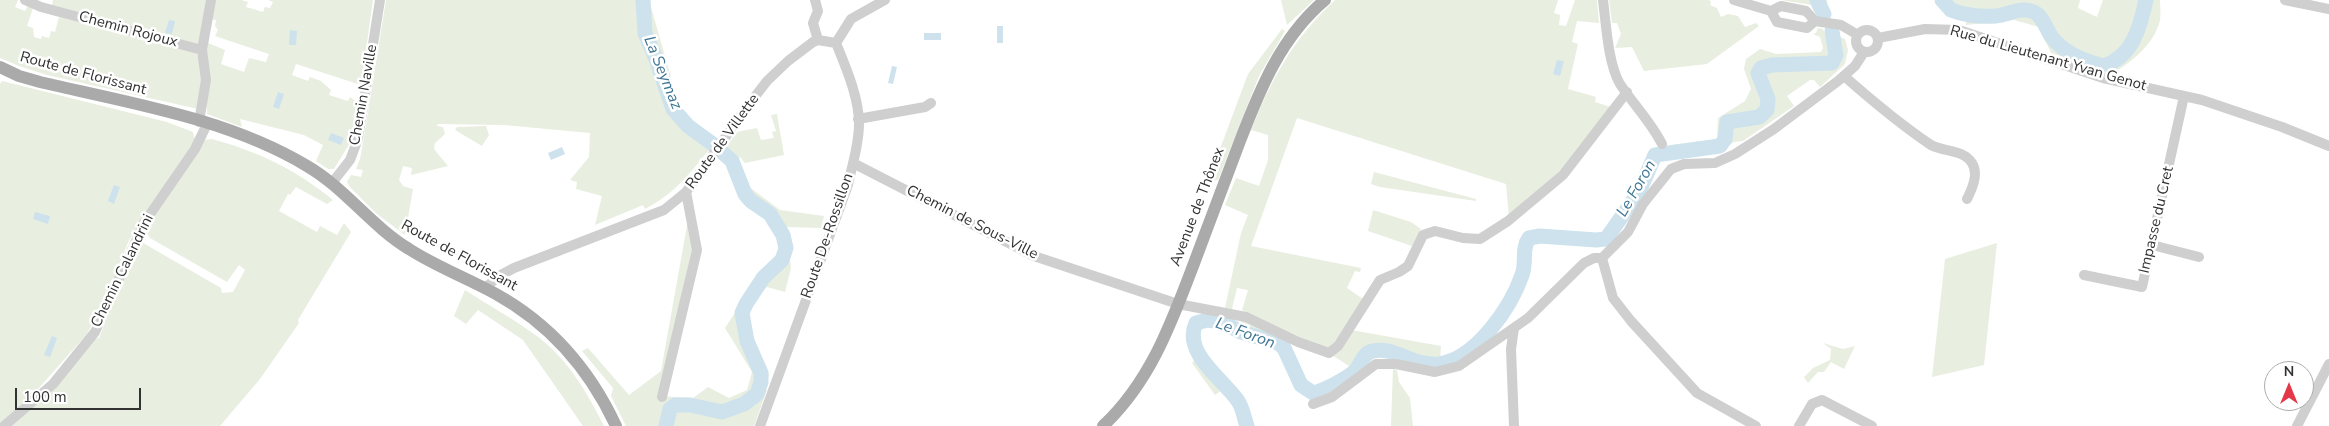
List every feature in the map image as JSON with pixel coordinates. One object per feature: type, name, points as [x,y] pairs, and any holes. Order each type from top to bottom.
[{"type":"main road","name":"Avenue de Thônex","points":[[1103,426],[1131,396],[1147,374],[1166,336],[1262,87],[1289,39],[1325,0]]},
{"type":"main road","name":"Route de Florissant","points":[[0,67],[40,82],[203,123],[282,153],[307,166],[332,184],[377,227],[397,242],[485,288],[525,312],[568,350],[595,386],[616,426]]},
{"type":"street","name":"Chemin Rojoux","points":[[26,0],[50,9],[202,50]]},
{"type":"street","name":"Chemin Calandrini","points":[[4,426],[53,384],[95,332],[144,223],[196,149],[203,123],[206,80],[202,50],[210,0]]},
{"type":"street","name":"Chemin Naville","points":[[332,184],[350,160],[358,139],[380,0]]},
{"type":"street","points":[[815,0],[818,11],[813,23],[818,40],[836,43],[852,19],[883,0]]},
{"type":"street","points":[[1603,0],[1617,78],[1655,129],[1662,144]]},
{"type":"street","points":[[1734,0],[1771,11],[1781,6],[1806,11],[1815,21],[1841,25],[1858,35],[1857,45],[1864,52]]},
{"type":"street","points":[[2285,0],[2329,9]]},
{"type":"street","points":[[1771,11],[1777,22],[1807,28],[1815,21]]},
{"type":"street","name":"Rue du Lieutenant Yvan Genot","points":[[1858,35],[1863,30],[1870,30],[1878,38],[1925,29],[1952,29],[2109,80],[2184,96],[2282,127],[2329,146]]},
{"type":"street","points":[[1864,52],[1872,51],[1876,48],[1878,38]]},
{"type":"street","name":"Route de Villette","points":[[485,288],[506,272],[664,210],[686,192],[767,81],[806,45],[818,40]]},
{"type":"street","name":"Route De-Rossillon","points":[[760,426],[848,185],[853,163],[858,119],[851,83],[836,43]]},
{"type":"street","points":[[1313,404],[1332,397],[1376,364],[1396,364],[1435,372],[1459,366],[1532,315],[1579,267],[1591,259],[1602,258],[1625,235],[1643,204],[1670,169],[1684,164],[1715,163],[1726,159],[1774,129],[1844,76],[1855,66],[1864,52]]},
{"type":"street","points":[[1844,76],[1931,144],[1960,153],[1969,159],[1974,168],[1975,177],[1967,199]]},
{"type":"street","name":"Chemin de Sous-Ville","points":[[853,163],[1034,256],[1178,304],[1240,315],[1329,353],[1334,351],[1380,280],[1408,266],[1423,235],[1435,230],[1463,238],[1480,239],[1508,221],[1563,175],[1627,92]]},
{"type":"street","name":"Impasse du Cret","points":[[2084,275],[2142,287],[2184,96]]},
{"type":"street","points":[[858,119],[925,106],[931,103]]},
{"type":"street","points":[[662,397],[697,250],[686,192]]},
{"type":"street","points":[[2152,245],[2199,257]]},
{"type":"street","points":[[1602,258],[1611,293],[1627,317],[1697,393],[1738,418],[1756,426]]},
{"type":"street","points":[[1514,328],[1510,351],[1514,426]]},
{"type":"street","points":[[2297,426],[2329,364]]},
{"type":"street","points":[[1799,426],[1810,407],[1822,400],[1872,426]]},
{"type":"shaded area","points":[[0,0],[18,0],[15,7],[25,11],[28,5],[33,8],[27,26],[33,28],[34,37],[41,39],[42,36],[49,38],[51,31],[55,32],[59,17],[196,53],[200,59],[203,73],[198,109],[47,75],[0,58]]},
{"type":"shaded area","points":[[53,0],[206,0],[201,41],[196,45],[52,5]]},
{"type":"shaded area","points":[[213,0],[241,0],[248,2],[246,7],[263,12],[265,7],[270,8],[273,2],[268,0],[373,0],[361,85],[296,64],[292,75],[308,81],[310,77],[321,81],[331,90],[329,95],[348,101],[350,97],[358,103],[350,143],[334,169],[328,169],[316,161],[323,145],[304,135],[240,119],[242,127],[207,114],[206,59],[208,43],[225,50],[221,64],[244,72],[249,58],[266,62],[269,54],[215,36],[218,30],[215,26],[216,20],[210,19]]},
{"type":"shaded area","points":[[386,0],[649,0],[682,116],[679,119],[699,138],[713,145],[675,189],[656,203],[645,209],[643,205],[595,225],[602,196],[576,189],[577,182],[570,180],[589,157],[590,133],[504,125],[438,124],[437,126],[443,127],[445,134],[435,143],[434,149],[448,166],[411,175],[412,168],[403,166],[399,180],[403,186],[413,189],[405,235],[377,214],[347,182],[351,175],[361,177],[363,170],[356,169],[364,137]]},
{"type":"shaded area","points":[[1281,0],[1314,0],[1287,25]]},
{"type":"shaded area","points":[[1335,0],[1558,0],[1554,13],[1560,15],[1559,25],[1566,26],[1575,0],[1597,0],[1599,23],[1577,21],[1572,42],[1578,44],[1568,89],[1596,97],[1595,102],[1611,107],[1559,173],[1509,218],[1506,184],[1297,118],[1251,246],[1361,268],[1360,272],[1355,271],[1347,288],[1363,299],[1331,347],[1324,347],[1301,340],[1242,310],[1248,290],[1237,288],[1232,309],[1225,308],[1241,233],[1248,215],[1225,205],[1236,178],[1259,186],[1268,160],[1268,135],[1251,130],[1267,93],[1285,60],[1307,29]]},
{"type":"shaded area","points":[[1609,0],[1709,0],[1711,2],[1710,5],[1717,8],[1721,17],[1728,14],[1738,16],[1745,27],[1756,23],[1759,26],[1707,64],[1644,71],[1632,47],[1615,48],[1621,34],[1617,23],[1612,23]]},
{"type":"shaded area","points":[[1782,0],[1827,0],[1828,15],[1814,12],[1811,5]]},
{"type":"shaded area","points":[[1938,0],[2080,0],[2078,8],[2097,17],[2103,0],[2144,0],[2139,20],[2126,46],[2119,53],[2101,62],[2079,55],[2066,47],[2052,29],[2055,43],[2069,59],[2051,53],[2039,27],[2014,20],[1966,25],[1966,20],[1949,14]]},
{"type":"shaded area","points":[[2147,0],[2160,0],[2160,20],[2148,44],[2135,57],[2113,73],[2103,69],[2123,57],[2140,38],[2145,24]]},
{"type":"shaded area","points":[[1818,28],[1823,29],[1832,52],[1827,60],[1782,61],[1756,67],[1755,75],[1763,107],[1753,112],[1731,114],[1720,119],[1719,140],[1715,145],[1666,149],[1671,145],[1717,139],[1718,118],[1745,101],[1751,89],[1744,69],[1746,59],[1760,49],[1776,54],[1821,52],[1823,48],[1820,37],[1813,34],[1816,33]]},
{"type":"shaded area","points":[[1282,29],[1285,31],[1259,76],[1218,180],[1211,181],[1211,173],[1248,74]]},
{"type":"shaded area","points":[[1837,36],[1845,39],[1848,50],[1845,64],[1820,87],[1814,80],[1810,80],[1787,96],[1794,106],[1743,141],[1734,142],[1725,148],[1729,125],[1758,121],[1772,112],[1772,100],[1764,78],[1765,69],[1773,67],[1834,66],[1840,56]]},
{"type":"shaded area","points":[[2,81],[167,122],[193,132],[195,141],[129,240],[102,308],[86,335],[22,407],[0,426],[0,84]]},
{"type":"shaded area","points":[[777,114],[784,155],[745,163],[740,157],[735,161],[725,149],[737,132],[757,128],[761,140],[774,138],[772,132],[776,131],[771,115]]},
{"type":"shaded area","points":[[486,126],[489,135],[482,146],[455,130],[457,127]]},
{"type":"shaded area","points":[[212,139],[276,163],[305,179],[333,200],[327,204],[296,187],[290,195],[288,194],[279,211],[317,232],[320,226],[337,235],[344,223],[351,232],[298,320],[299,323],[260,379],[220,426],[8,426],[92,339],[99,338],[138,240],[221,288],[222,293],[233,292],[245,270],[239,265],[227,282],[150,238],[145,231],[204,140]]},
{"type":"shaded area","points":[[1374,172],[1476,199],[1476,201],[1380,187],[1371,184]]},
{"type":"shaded area","points":[[748,186],[780,210],[824,216],[821,228],[785,227],[791,268],[785,292],[767,287],[757,297],[752,307],[749,318],[750,329],[757,352],[769,375],[763,389],[767,390],[754,426],[626,426],[611,396],[613,388],[582,351],[588,348],[629,395],[661,371],[688,220],[692,249],[659,396],[693,398],[708,387],[729,398],[747,390],[752,372],[725,328],[751,288],[781,268],[776,230],[741,193]]},
{"type":"shaded area","points":[[1373,210],[1411,222],[1421,229],[1412,246],[1368,231]]},
{"type":"shaded area","points":[[1997,243],[1984,365],[1932,377],[1945,259]]},
{"type":"shaded area","points":[[465,290],[526,328],[556,353],[583,388],[604,426],[583,426],[523,340],[478,310],[466,324],[454,316]]},
{"type":"shaded area","points":[[1243,318],[1282,337],[1281,341],[1239,328]]},
{"type":"shaded area","points":[[1351,330],[1441,346],[1440,360],[1422,361],[1383,346],[1374,346],[1366,349],[1358,356],[1352,368],[1332,355]]},
{"type":"shaded area","points":[[1823,343],[1843,349],[1855,346],[1844,369],[1831,362],[1824,372],[1818,372],[1808,383],[1804,377],[1813,368],[1830,360],[1831,349]]},
{"type":"shaded area","points":[[1200,355],[1226,387],[1215,395],[1192,363]]},
{"type":"shaded area","points":[[1393,369],[1397,370],[1399,382],[1410,398],[1413,426],[1391,426]]},
{"type":"water","points":[[169,20],[175,21],[172,34],[165,33]]},
{"type":"water","points":[[997,26],[1003,26],[1003,43],[997,43]]},
{"type":"water","points":[[290,30],[297,31],[296,45],[289,45]]},
{"type":"water","points":[[924,33],[941,33],[941,40],[924,40]]},
{"type":"water","points":[[1557,60],[1564,61],[1560,76],[1553,74]]},
{"type":"water","points":[[892,66],[897,67],[893,84],[888,83]]},
{"type":"water","points":[[278,92],[284,94],[279,109],[273,107]]},
{"type":"water","points":[[331,133],[344,138],[341,145],[328,140]]},
{"type":"water","points":[[562,147],[565,154],[551,160],[548,153]]},
{"type":"water","points":[[114,185],[120,187],[114,204],[108,201]]},
{"type":"water","points":[[35,212],[50,216],[48,224],[33,219]]},
{"type":"water","points":[[52,336],[57,338],[50,357],[44,355]]},
{"type":"waterway","name":"La Seymaz","points":[[643,0],[645,33],[673,109],[688,126],[732,161],[745,194],[751,201],[770,214],[783,235],[786,248],[782,260],[763,278],[742,313],[747,341],[761,373],[761,382],[757,394],[744,404],[722,412],[690,405],[675,405],[670,409],[666,426]]},
{"type":"waterway","name":"Le Foron","points":[[1817,0],[1824,14]]},
{"type":"waterway","name":"Le Foron","points":[[1942,0],[1951,10],[1973,15],[1996,16],[2024,10],[2034,12],[2040,17],[2056,42],[2068,52],[2089,62],[2104,66],[2122,55],[2134,39],[2146,0]]},
{"type":"waterway","name":"Le Foron","points":[[1247,426],[1238,401],[1199,355],[1193,334],[1196,323],[1207,320],[1222,322],[1241,332],[1278,343],[1284,348],[1301,385],[1313,393],[1350,375],[1366,354],[1373,351],[1389,351],[1421,363],[1439,364],[1453,360],[1479,342],[1510,302],[1523,270],[1525,247],[1529,238],[1540,236],[1606,239],[1639,192],[1655,155],[1720,146],[1725,139],[1727,122],[1759,117],[1767,110],[1768,99],[1758,73],[1761,68],[1772,65],[1832,63],[1836,55],[1832,31]]}]
